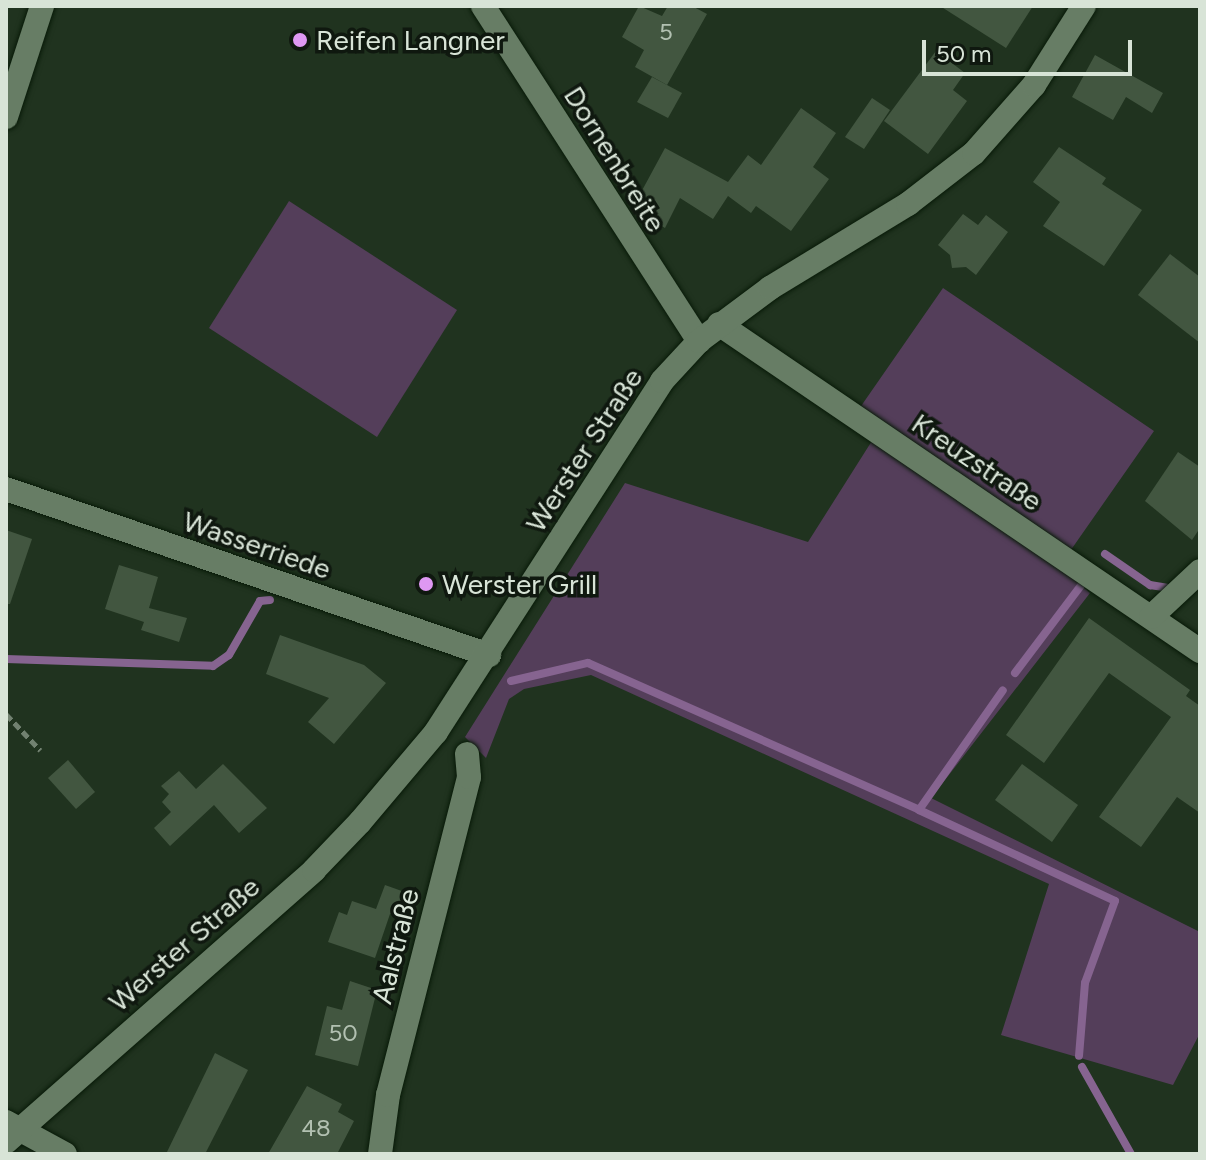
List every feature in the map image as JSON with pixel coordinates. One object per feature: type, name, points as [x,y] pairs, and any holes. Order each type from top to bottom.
[{"type":"street","points":[[6,117],[42,6]]},
{"type":"street","name":"Dornenbreite","points":[[483,6],[699,341]]},
{"type":"street","name":"Werster Straße","points":[[10,1131],[314,870],[436,732],[489,655],[662,381],[699,341],[719,324],[908,204],[974,153],[1034,85],[1084,6]]},
{"type":"street","name":"Kreuzstraße","points":[[719,324],[1200,651]]},
{"type":"street","name":"Wasserriede","points":[[6,489],[489,655]]},
{"type":"street","points":[[1151,617],[1200,571]]},
{"type":"street","name":"Aalstraße","points":[[380,1154],[388,1095],[469,777],[467,754]]},
{"type":"street","points":[[10,1131],[65,1154]]},
{"type":"path","points":[[6,714],[40,750]]},
{"type":"shaded area","points":[[289,201],[457,310],[377,437],[209,328]]},
{"type":"shaded area","points":[[943,288],[1154,431],[1059,567],[1090,593],[931,798],[1200,932],[1200,1033],[1173,1085],[1001,1035],[1049,884],[591,675],[524,689],[509,699],[486,758],[465,737],[625,483],[808,542],[882,425],[859,409]]},
{"type":"building","points":[[639,6],[662,16],[668,6],[692,6],[707,14],[667,85],[635,67],[644,50],[622,37]]},
{"type":"building","points":[[940,6],[1033,6],[1006,48]]},
{"type":"building","points":[[936,51],[965,73],[953,90],[967,101],[928,154],[884,121]]},
{"type":"building","points":[[1095,55],[1163,93],[1152,113],[1126,97],[1113,120],[1072,97]]},
{"type":"building","points":[[652,77],[682,93],[668,118],[637,102]]},
{"type":"building","points":[[872,98],[890,110],[864,149],[845,137]]},
{"type":"building","points":[[801,108],[836,133],[813,167],[829,179],[791,231],[756,206],[751,213],[728,196],[713,219],[680,198],[665,228],[632,209],[665,148],[728,182],[748,155],[761,165]]},
{"type":"building","points":[[1059,147],[1106,178],[1102,184],[1142,210],[1104,266],[1043,226],[1060,202],[1033,182]]},
{"type":"building","points":[[963,214],[978,225],[986,215],[1008,232],[976,275],[966,267],[952,268],[950,255],[938,245]]},
{"type":"building","points":[[1170,254],[1200,277],[1200,343],[1138,295]]},
{"type":"building","points":[[1178,452],[1200,467],[1200,528],[1192,540],[1145,501]]},
{"type":"building","points":[[6,530],[32,539],[10,604],[6,604]]},
{"type":"building","points":[[119,565],[158,577],[149,608],[187,618],[179,642],[141,630],[144,622],[105,609]]},
{"type":"building","points":[[1089,618],[1190,690],[1186,696],[1200,706],[1200,813],[1177,797],[1141,847],[1099,817],[1171,717],[1109,673],[1044,763],[1006,735]]},
{"type":"building","points":[[280,635],[364,665],[386,683],[334,744],[308,722],[329,698],[266,674]]},
{"type":"building","points":[[68,760],[95,792],[76,809],[48,778]]},
{"type":"building","points":[[223,764],[267,808],[239,833],[214,805],[170,846],[154,828],[171,812],[162,802],[169,794],[161,786],[179,771],[196,789]]},
{"type":"building","points":[[1022,764],[1078,805],[1052,842],[995,800]]},
{"type":"building","points":[[385,885],[413,895],[405,919],[390,914],[375,958],[328,942],[339,912],[347,915],[352,901],[376,909]]},
{"type":"building","points":[[350,981],[377,990],[358,1066],[315,1055],[327,1006],[342,1010]]},
{"type":"building","points":[[215,1053],[248,1070],[205,1154],[166,1154]]},
{"type":"building","points":[[307,1086],[342,1104],[338,1112],[354,1121],[337,1154],[268,1154]]},
{"type":"waterway","points":[[1105,554],[1150,585],[1170,588]]},
{"type":"waterway","points":[[1015,673],[1082,584]]},
{"type":"waterway","points":[[6,659],[213,666],[229,655],[260,601],[270,600]]},
{"type":"waterway","points":[[511,681],[588,663],[919,810],[1003,690]]},
{"type":"waterway","points":[[919,810],[1115,901],[1085,983],[1079,1056]]},
{"type":"waterway","points":[[1082,1067],[1131,1154]]},
{"type":"place","name":"Reifen Langner","points":[[300,40]]},
{"type":"place","name":"Werster Grill","points":[[426,584]]}]
